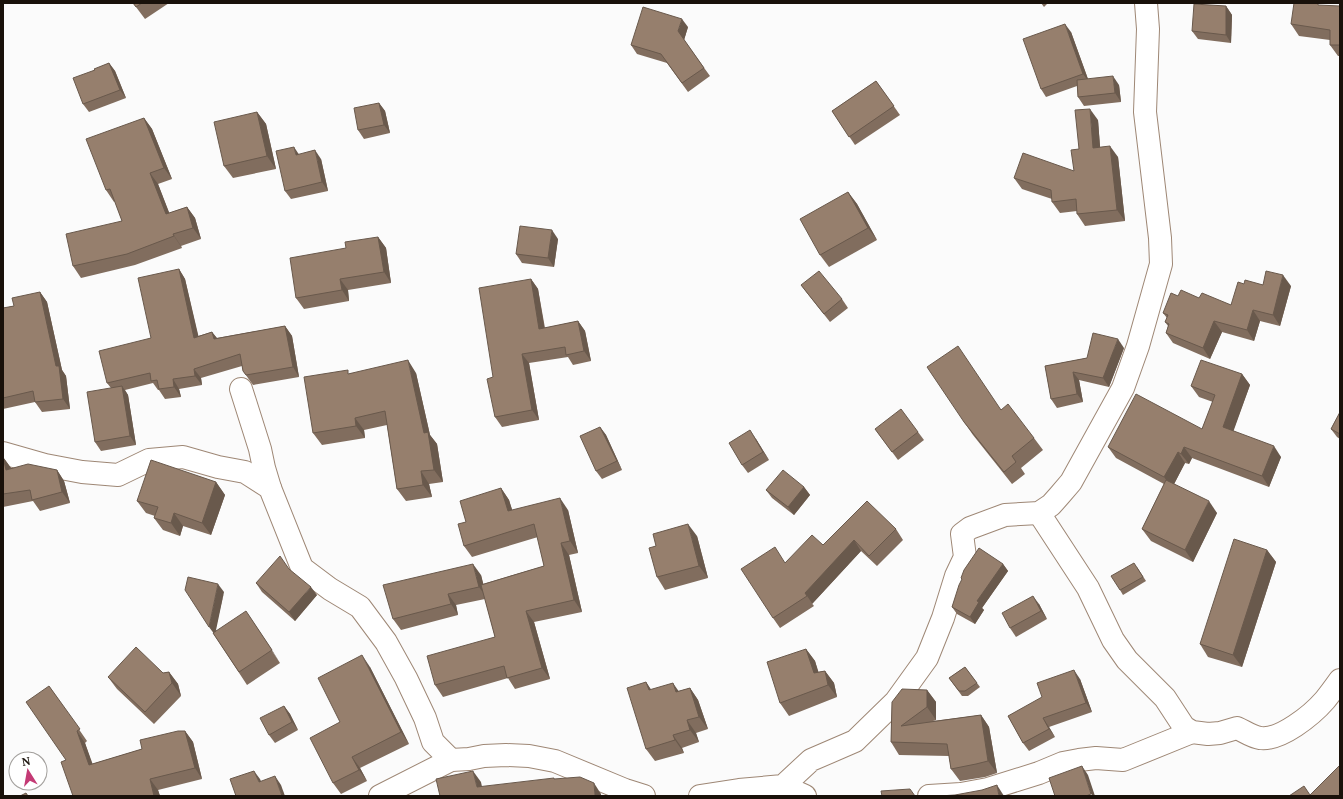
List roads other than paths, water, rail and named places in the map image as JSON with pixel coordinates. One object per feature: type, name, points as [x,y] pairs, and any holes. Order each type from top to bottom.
[{"type":"street","points":[[783,786],[811,760],[855,741],[896,701],[927,658],[943,618],[956,576],[965,557],[962,534],[970,528],[1005,515],[1039,513],[1051,506],[1071,482],[1123,388],[1138,346],[1161,264],[1160,238],[1145,112],[1148,29],[1146,3]]},
{"type":"street","points":[[241,389],[260,449],[270,488],[302,568],[330,589],[360,607],[386,642],[406,678],[425,718],[433,742],[451,760]]},
{"type":"street","points":[[3,453],[45,465],[82,472],[118,476],[149,460],[183,458],[245,472],[270,488]]},
{"type":"street","points":[[1039,513],[1088,588],[1113,640],[1128,660],[1165,698],[1184,727],[1192,732],[1208,734],[1220,733],[1237,728],[1259,738],[1268,738],[1277,735],[1293,727],[1308,716],[1324,701],[1340,680]]},
{"type":"street","points":[[929,796],[961,794],[988,790],[1063,763],[1078,760],[1096,758],[1123,760],[1192,732]]},
{"type":"street","points":[[380,796],[451,760],[506,755],[529,756],[555,761],[625,790],[644,796]]},
{"type":"street","points":[[700,796],[783,786],[805,796]]}]
